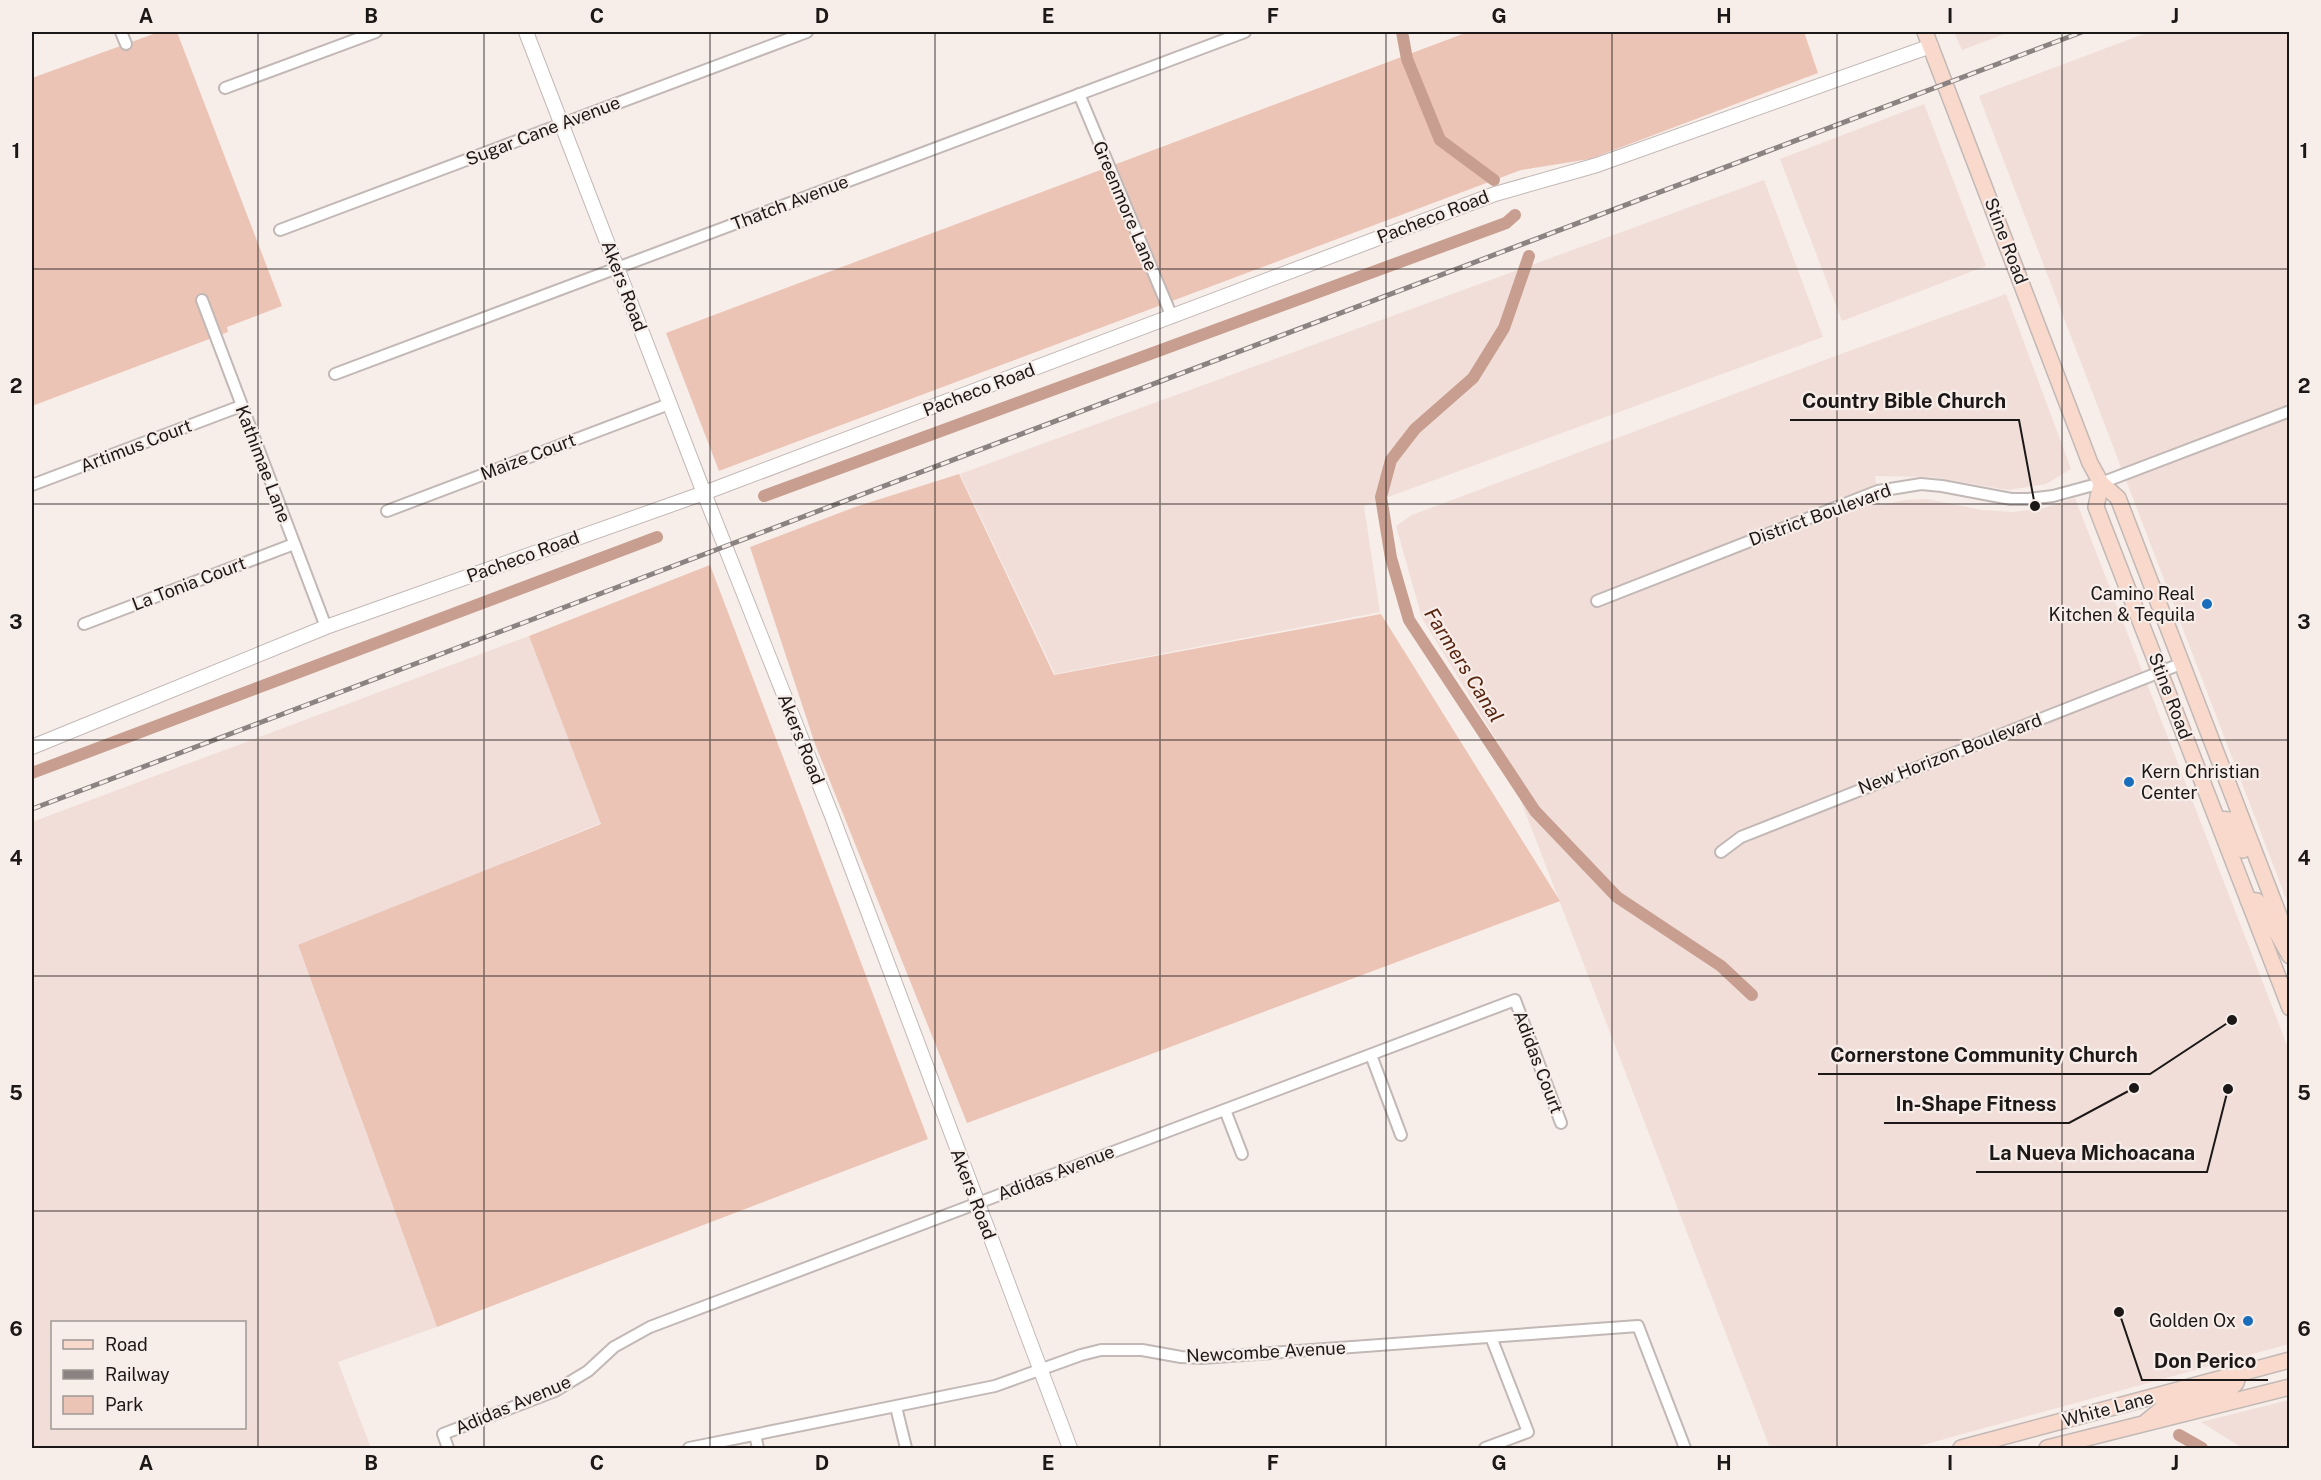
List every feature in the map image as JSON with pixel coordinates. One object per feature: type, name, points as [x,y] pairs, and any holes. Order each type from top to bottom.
[{"type":"main road","name":"Stine Road","points":[[1928,39],[2090,463],[2101,483],[2118,498],[2289,944]]},
{"type":"main road","name":"Stine Road","points":[[2101,483],[2096,507],[2289,1008]]},
{"type":"main road","points":[[2217,819],[2230,820],[2253,874],[2268,890]]},
{"type":"main road","points":[[2248,900],[2257,901],[2262,906],[2289,956]]},
{"type":"main road","name":"White Lane","points":[[1961,1449],[2289,1360]]},
{"type":"main road","points":[[2144,1424],[2164,1407],[2229,1390],[2236,1383],[2239,1374]]},
{"type":"main road","name":"White Lane","points":[[2047,1449],[2289,1387]]},
{"type":"street","points":[[121,32],[126,44]]},
{"type":"street","points":[[225,88],[376,32]]},
{"type":"street","name":"Akers Road","points":[[526,32],[669,404],[832,816],[1070,1449]]},
{"type":"street","name":"Sugar Cane Avenue","points":[[280,230],[807,32]]},
{"type":"street","name":"Thatch Avenue","points":[[335,374],[1245,32]]},
{"type":"street","name":"Pacheco Road","points":[[32,747],[326,627],[704,493],[1495,194],[1598,165],[1928,39]]},
{"type":"street","name":"Greenmore Lane","points":[[1079,94],[1172,317]]},
{"type":"street","name":"Kathimae Lane","points":[[202,300],[326,627]]},
{"type":"street","name":"Maize Court","points":[[387,511],[669,404]]},
{"type":"street","name":"Artimus Court","points":[[32,485],[241,406]]},
{"type":"street","name":"District Boulevard","points":[[1597,601],[1878,491],[1921,484],[2011,499],[2028,499],[2101,483],[2289,411]]},
{"type":"street","name":"La Tonia Court","points":[[84,624],[294,544]]},
{"type":"street","name":"New Horizon Boulevard","points":[[1720,852],[1741,837],[2183,663]]},
{"type":"street","name":"Adidas Avenue","points":[[448,1449],[442,1434],[555,1391],[588,1371],[614,1347],[650,1326],[1515,1000]]},
{"type":"street","name":"Adidas Court","points":[[1515,1000],[1561,1123]]},
{"type":"street","points":[[1371,1055],[1401,1135]]},
{"type":"street","points":[[1225,1110],[1242,1154]]},
{"type":"street","name":"Newcombe Avenue","points":[[689,1449],[995,1386],[1081,1355],[1121,1349],[1202,1358],[1638,1326],[1685,1449]]},
{"type":"street","points":[[1485,1449],[1528,1432],[1491,1337]]},
{"type":"street","points":[[896,1407],[906,1449]]},
{"type":"street","points":[[755,1435],[758,1449]]},
{"type":"shaded area","points":[[1954,32],[2010,32],[1962,50]]},
{"type":"shaded area","points":[[2149,32],[2289,32],[2289,906],[1979,96]]},
{"type":"shaded area","points":[[1924,104],[1986,266],[1842,321],[1780,159]]},
{"type":"shaded area","points":[[1764,180],[1823,337],[1364,506],[1380,612],[1055,674],[960,474]]},
{"type":"shaded area","points":[[2006,294],[2071,469],[2046,484],[2008,490],[1932,477],[1875,476],[1880,505],[1927,499],[1982,510],[2013,512],[2044,508],[2075,498],[2289,1050],[2289,1344],[1912,1448],[1770,1448],[1499,744],[1422,618],[1396,526],[1412,515]]},
{"type":"shaded area","points":[[529,636],[601,823],[298,946],[437,1327],[338,1362],[371,1448],[32,1448],[32,822]]},
{"type":"shaded area","points":[[2289,1400],[2289,1448],[2242,1448],[2201,1422]]},
{"type":"green space","points":[[159,32],[177,32],[282,306],[227,327],[228,332],[32,406],[32,78]]},
{"type":"green space","points":[[1468,32],[1804,32],[1818,73],[1590,159],[1521,170],[719,471],[666,333]]},
{"type":"green space","points":[[959,474],[1054,675],[1381,614],[1560,901],[967,1123],[815,744],[750,547],[855,507]]},
{"type":"green space","points":[[710,565],[928,1139],[437,1327],[298,945],[601,824],[529,636]]},
{"type":"waterway","name":"Farmers Canal","points":[[1402,32],[1407,59],[1440,140],[1494,180]]},
{"type":"waterway","points":[[764,496],[1506,223],[1515,215]]},
{"type":"waterway","name":"Farmers Canal","points":[[1529,256],[1504,328],[1473,378],[1415,429],[1391,460],[1381,497],[1391,558],[1409,620],[1535,811],[1617,897],[1721,966],[1752,995]]},
{"type":"waterway","points":[[32,773],[657,537]]},
{"type":"waterway","name":"Farmers Canal","points":[[2179,1435],[2202,1448]]},
{"type":"railway","points":[[32,809],[2082,32]]},
{"type":"place","name":"Country Bible Church","points":[[2035,506]]},
{"type":"place","name":"Camino Real Kitchen & Tequila","points":[[2207,604]]},
{"type":"place","name":"Kern Christian Center","points":[[2129,782]]},
{"type":"place","name":"Cornerstone Community Church","points":[[2232,1020]]},
{"type":"place","name":"In-Shape Fitness","points":[[2134,1088]]},
{"type":"place","name":"La Nueva Michoacana","points":[[2228,1089]]},
{"type":"place","name":"Don Perico","points":[[2119,1312]]},
{"type":"place","name":"Golden Ox","points":[[2248,1321]]}]
